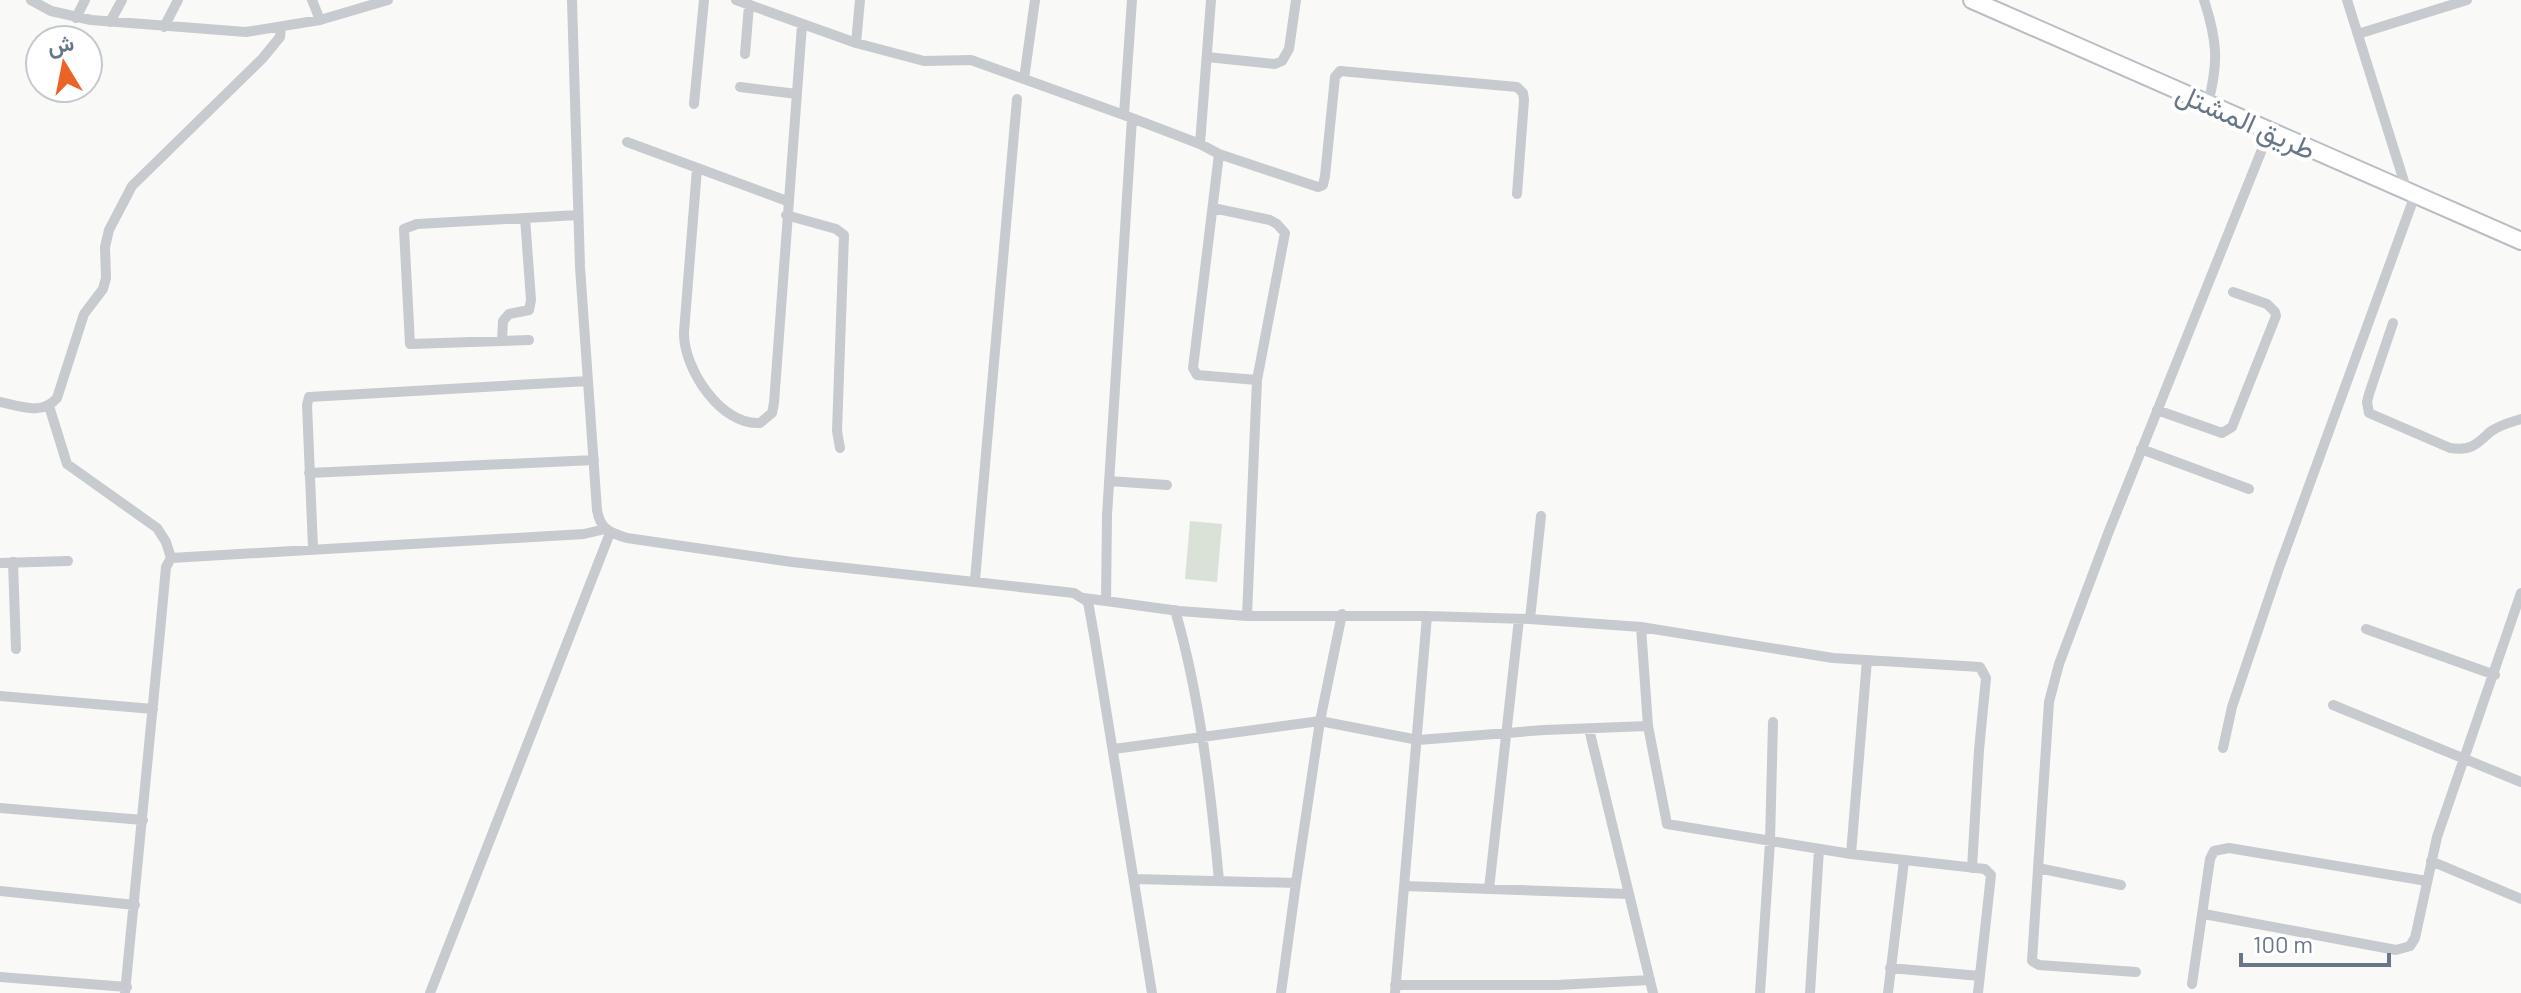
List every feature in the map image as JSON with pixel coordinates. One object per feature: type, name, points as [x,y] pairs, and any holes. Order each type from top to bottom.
[{"type":"main road","name":"طريق المشتل","points":[[1972,0],[2521,241]]},
{"type":"street","points":[[31,0],[51,11],[76,18],[234,32],[320,20],[388,0]]},
{"type":"street","points":[[76,18],[85,0]]},
{"type":"street","points":[[110,22],[122,0]]},
{"type":"street","points":[[164,27],[178,0]]},
{"type":"street","points":[[312,0],[320,20]]},
{"type":"street","points":[[430,993],[607,531],[597,510],[588,381],[578,215],[572,0]]},
{"type":"street","points":[[694,104],[704,0]]},
{"type":"street","points":[[736,0],[856,43],[931,63],[971,60],[1309,185],[1323,185],[1335,77],[1340,71],[1517,87],[1523,93],[1524,100],[1517,194]]},
{"type":"street","points":[[856,43],[860,0]]},
{"type":"street","points":[[1024,79],[1035,0]]},
{"type":"street","points":[[1106,601],[1132,0]]},
{"type":"street","points":[[1200,144],[1211,0]]},
{"type":"street","points":[[1207,57],[1275,64],[1282,61],[1289,49],[1296,0]]},
{"type":"street","points":[[2204,0],[2214,31],[2217,62],[2208,103]]},
{"type":"street","points":[[2223,748],[2232,707],[2279,568],[2411,193],[2348,0]]},
{"type":"street","points":[[2358,34],[2467,0]]},
{"type":"street","points":[[745,54],[754,4]]},
{"type":"street","points":[[697,169],[684,351],[706,391],[747,423],[760,423],[772,413],[802,25]]},
{"type":"street","points":[[0,402],[36,409],[49,406],[61,389],[84,314],[103,289],[107,268],[106,239],[132,186],[262,59],[280,37],[281,27]]},
{"type":"street","points":[[740,87],[797,94]]},
{"type":"street","points":[[975,580],[1017,99]]},
{"type":"street","points":[[2136,972],[2034,964],[2031,955],[2049,702],[2053,683],[2141,449],[2269,132]]},
{"type":"street","points":[[627,142],[787,201]]},
{"type":"street","points":[[1219,154],[1193,368],[1197,375],[1257,380]]},
{"type":"street","points":[[1213,208],[1270,220],[1285,233],[1257,380],[1247,616]]},
{"type":"street","points":[[529,340],[410,344],[404,229],[417,224],[578,215]]},
{"type":"street","points":[[786,215],[836,229],[844,235],[837,431],[840,448]]},
{"type":"street","points":[[502,341],[503,321],[509,314],[529,310],[531,300],[525,218]]},
{"type":"street","points":[[2157,410],[2222,433],[2232,427],[2276,316],[2267,304],[2233,292]]},
{"type":"street","points":[[2393,323],[2369,394],[2369,413],[2450,448],[2463,450],[2474,448],[2497,428],[2521,419]]},
{"type":"street","points":[[313,548],[309,397],[588,381]]},
{"type":"street","points":[[0,977],[126,990],[166,567],[171,558],[157,528],[67,464],[49,406]]},
{"type":"street","points":[[2141,449],[2249,489]]},
{"type":"street","points":[[309,473],[594,460]]},
{"type":"street","points":[[1109,481],[1167,485]]},
{"type":"street","points":[[1489,889],[1505,733],[1541,516]]},
{"type":"street","points":[[171,558],[607,531],[627,538],[792,562],[975,580],[1175,610],[1247,616],[1342,614],[1524,619],[1641,627],[1833,658],[1976,665],[1984,670],[1986,678],[1972,868]]},
{"type":"street","points":[[0,563],[68,561]]},
{"type":"street","points":[[13,562],[16,649]]},
{"type":"street","points":[[2204,914],[2403,949],[2410,946],[2415,938],[2431,861],[2463,759],[2495,675],[2521,593]]},
{"type":"street","points":[[1084,598],[1088,602],[1114,749],[1152,993]]},
{"type":"street","points":[[1175,610],[1201,739],[1219,881]]},
{"type":"street","points":[[1281,993],[1320,721],[1342,614]]},
{"type":"street","points":[[1427,616],[1395,989],[1558,989],[1650,980]]},
{"type":"street","points":[[1641,627],[1648,726],[1667,824],[1851,854],[1985,869],[1991,875],[1978,993]]},
{"type":"street","points":[[2366,629],[2495,675]]},
{"type":"street","points":[[1851,854],[1867,660]]},
{"type":"street","points":[[0,696],[153,709]]},
{"type":"street","points":[[2333,705],[2521,782]]},
{"type":"street","points":[[1114,749],[1320,721],[1374,734],[1418,740],[1648,726]]},
{"type":"street","points":[[1760,993],[1770,842],[1773,722]]},
{"type":"street","points":[[1589,729],[1653,993]]},
{"type":"street","points":[[0,808],[143,820]]},
{"type":"street","points":[[2192,984],[2210,859],[2214,851],[2221,848],[2427,881]]},
{"type":"street","points":[[1810,993],[1819,849]]},
{"type":"street","points":[[1888,993],[1904,861]]},
{"type":"street","points":[[2431,861],[2521,899]]},
{"type":"street","points":[[2038,868],[2121,885]]},
{"type":"street","points":[[1134,879],[1296,883]]},
{"type":"street","points":[[1405,886],[1629,894]]},
{"type":"street","points":[[0,891],[135,905]]},
{"type":"street","points":[[1890,968],[1980,976]]},
{"type":"street","points":[[42,993],[44,981]]},
{"type":"shaded area","points":[[1190,521],[1222,524],[1217,582],[1185,579]]}]
